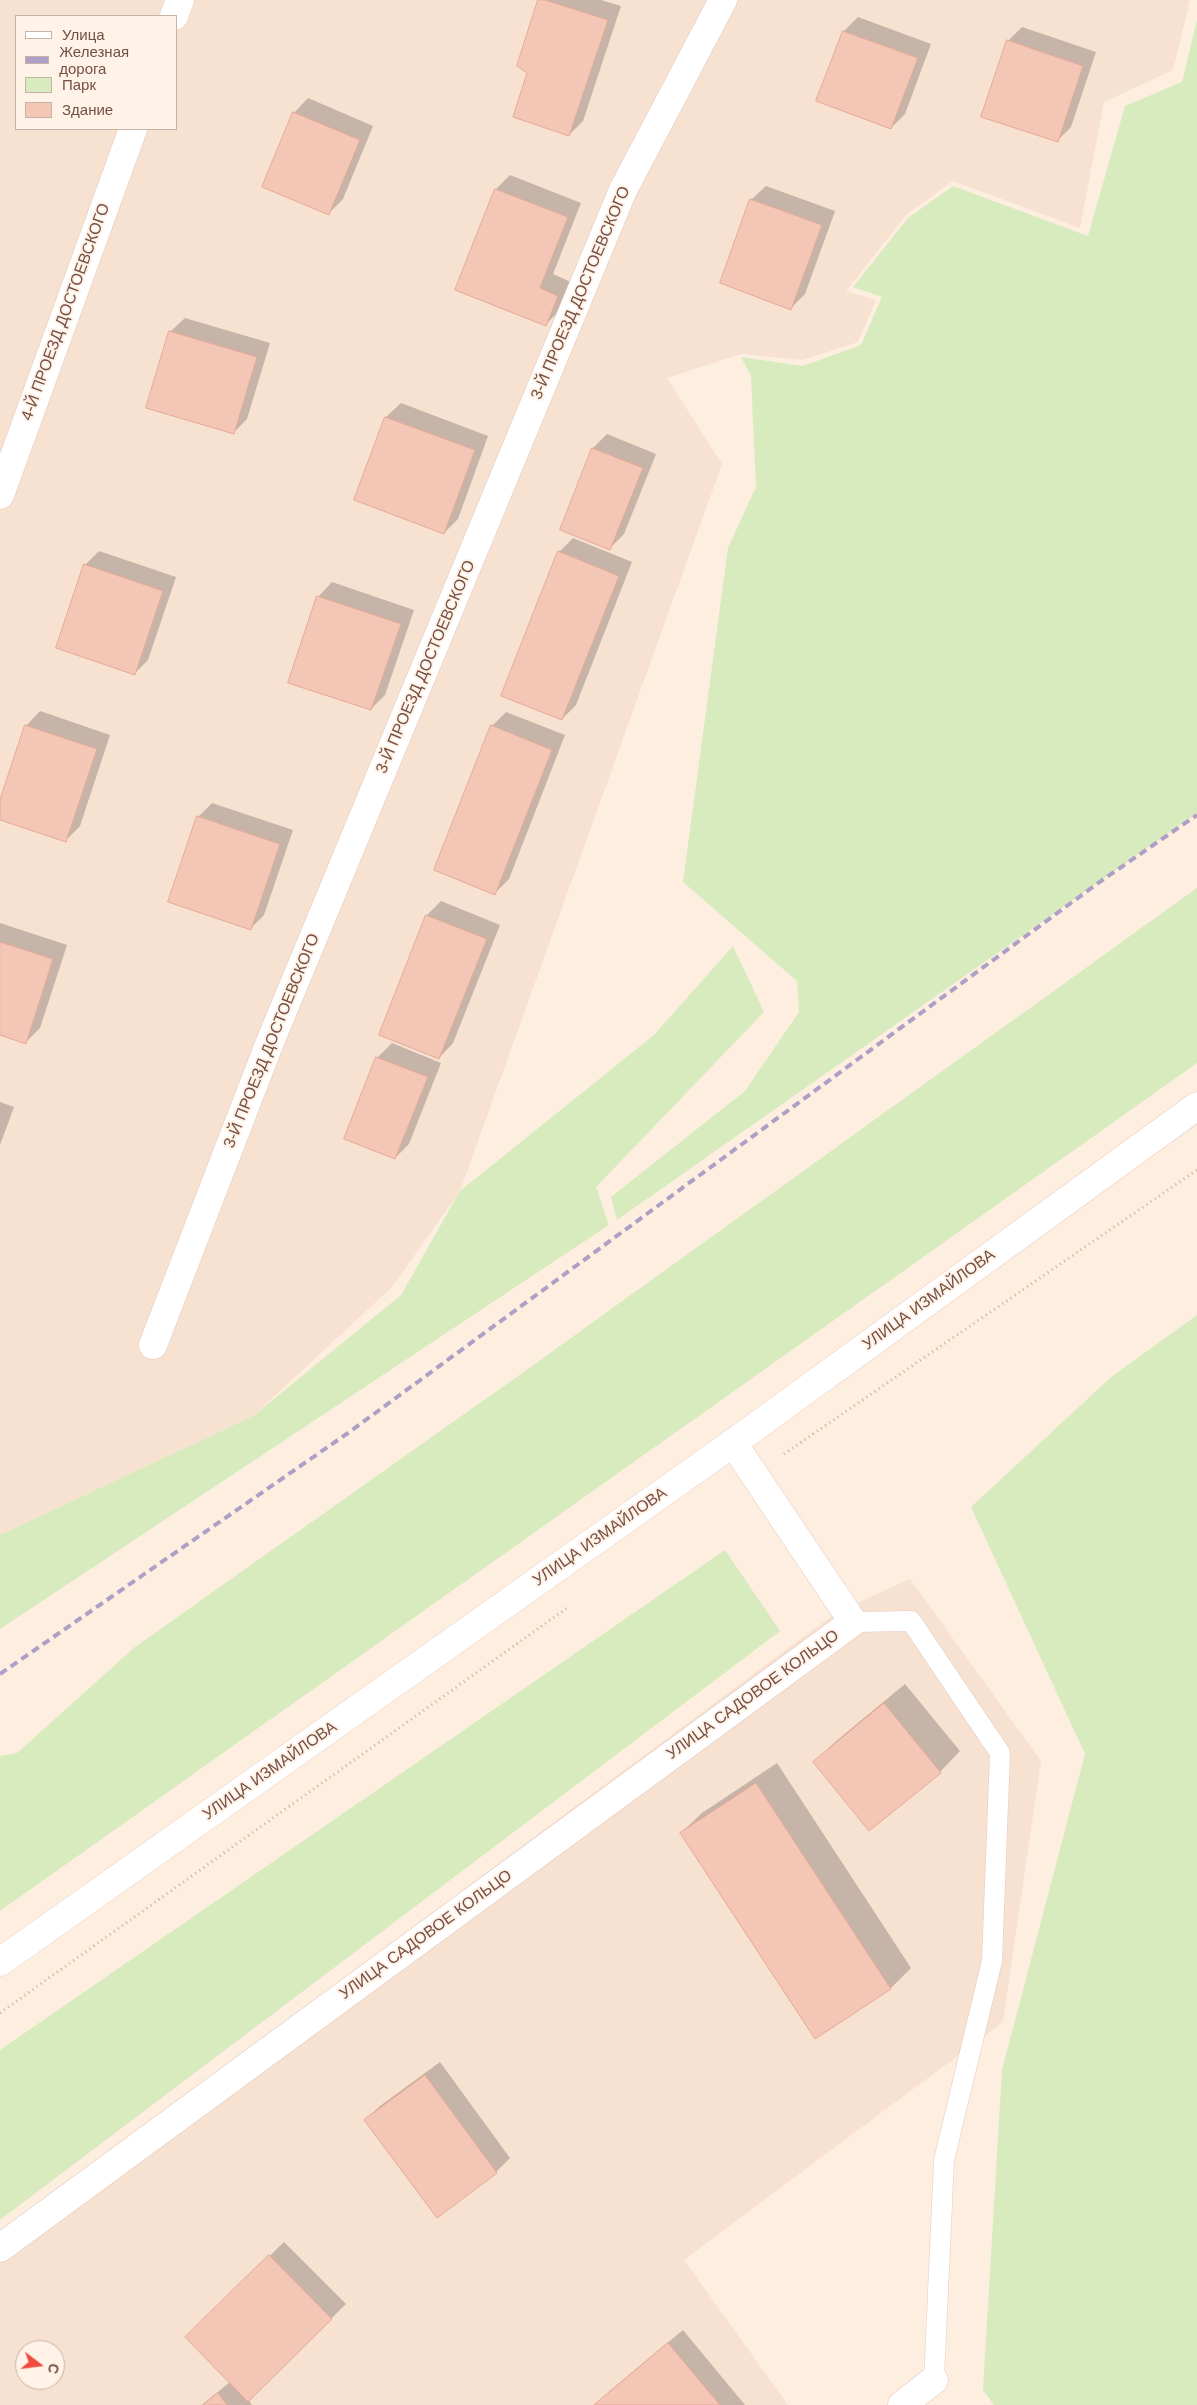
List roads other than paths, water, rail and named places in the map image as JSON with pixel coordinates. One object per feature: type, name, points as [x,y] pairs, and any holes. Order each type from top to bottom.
[{"type":"street","points":[[174,15],[180,0]]},
{"type":"street","name":"3-Й ПРОЕЗД ДОСТОЕВСКОГО","points":[[153,1345],[274,1033],[620,199],[723,0]]},
{"type":"street","name":"4-Й ПРОЕЗД ДОСТОЕВСКОГО","points":[[0,495],[133,130]]},
{"type":"street","name":"УЛИЦА ИЗМАЙЛОВА","points":[[0,1962],[733,1443],[1197,1106]]},
{"type":"street","points":[[733,1443],[853,1622]]},
{"type":"street","name":"УЛИЦА САДОВОЕ КОЛЬЦО","points":[[0,2248],[853,1622]]},
{"type":"street","points":[[902,2405],[934,2380]]},
{"type":"lane","points":[[853,1622],[911,1621],[1000,1753],[992,1961],[944,2160],[934,2380]]},
{"type":"railway","points":[[0,1674],[348,1433],[1101,881],[1197,815]]}]
